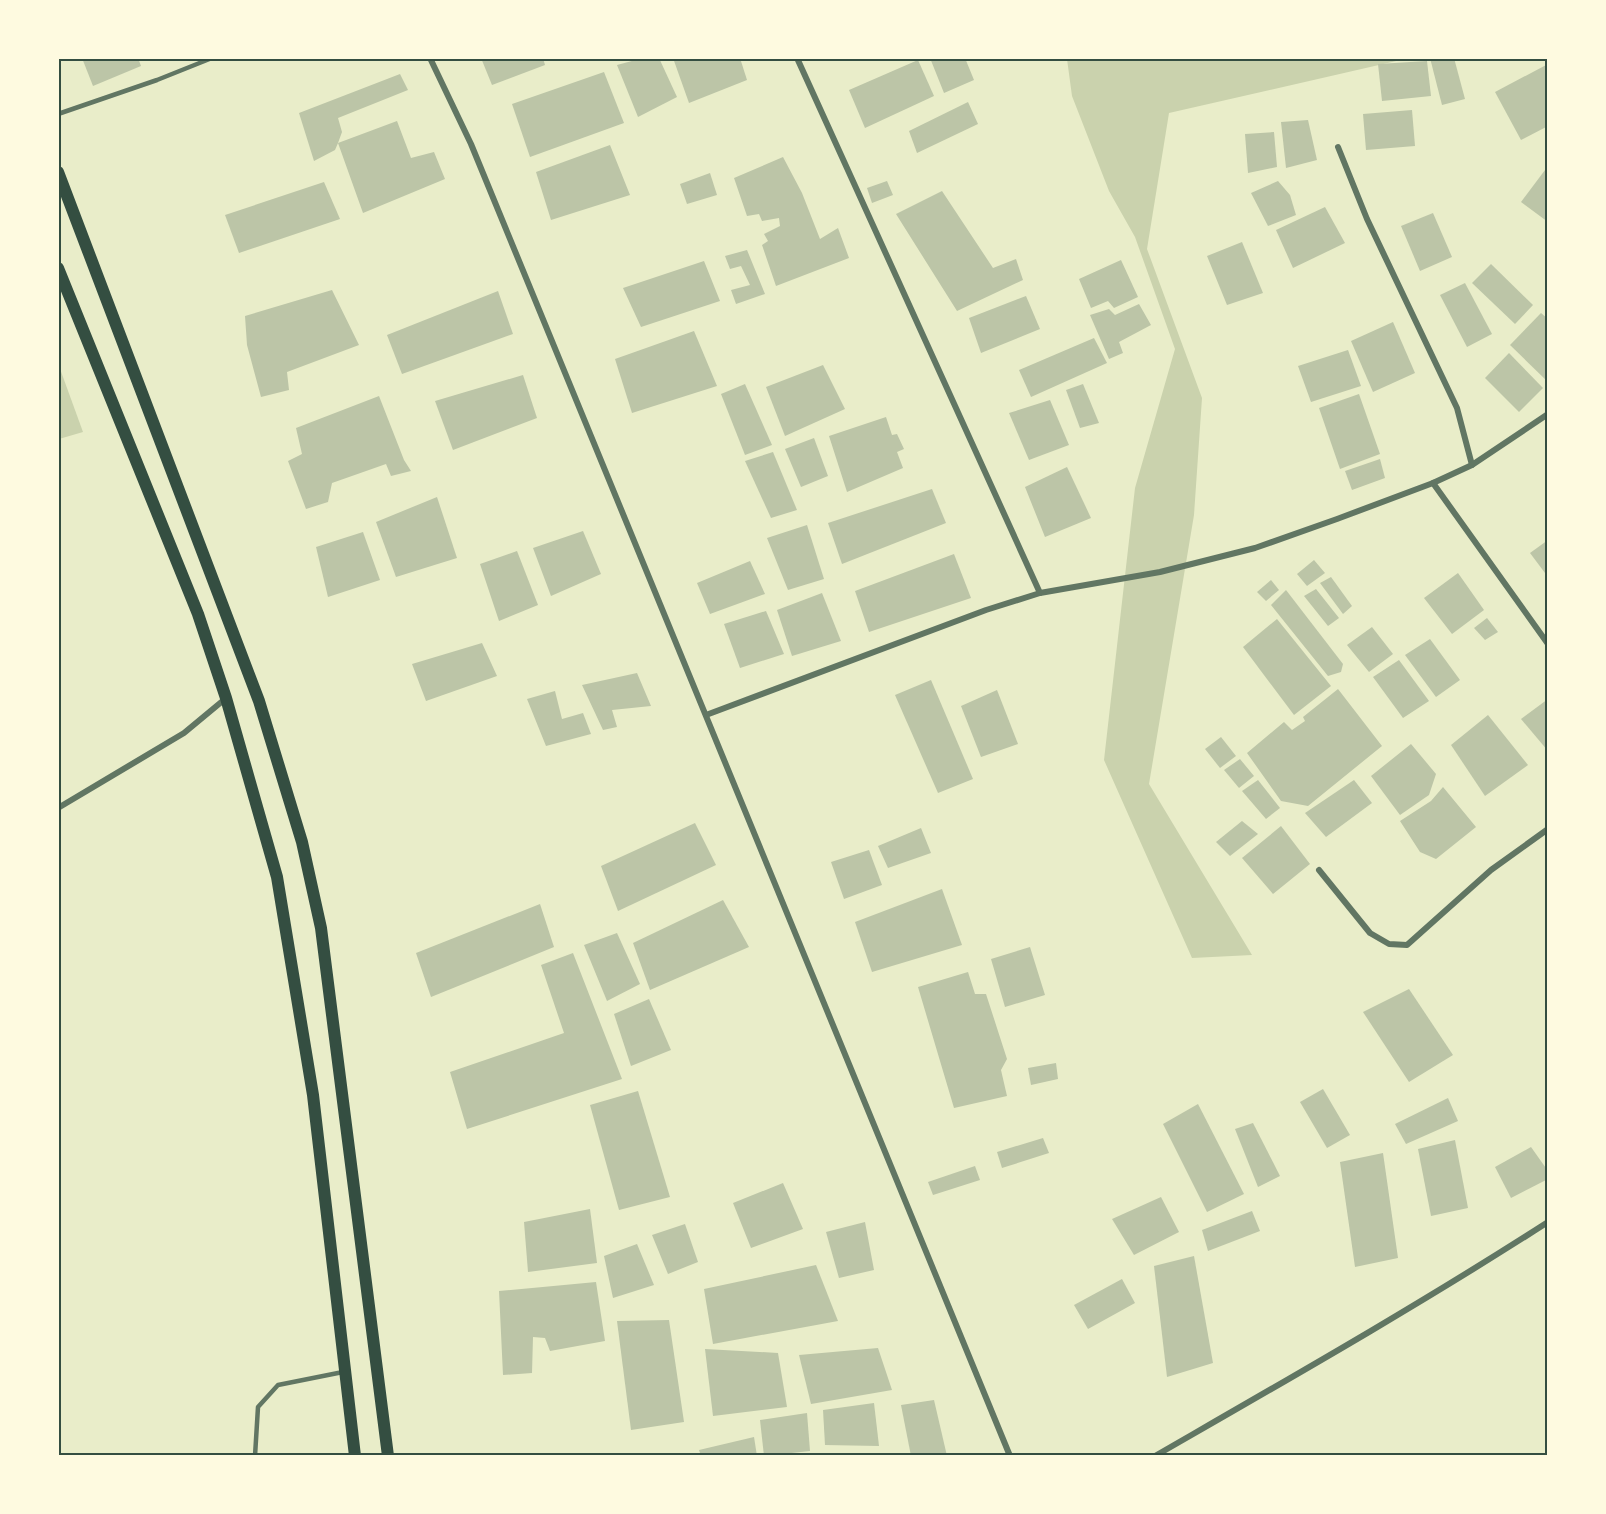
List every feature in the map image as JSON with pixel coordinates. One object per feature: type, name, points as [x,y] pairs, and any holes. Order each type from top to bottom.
[{"type":"main road","points":[[58,172],[259,701],[302,842],[321,928],[388,1455]]},
{"type":"main road","points":[[58,268],[198,614],[226,699],[277,877],[313,1095],[355,1455]]},
{"type":"street","points":[[429,58],[471,144],[1010,1455]]},
{"type":"street","points":[[797,58],[1040,593]]},
{"type":"street","points":[[1338,147],[1366,219],[1457,408],[1472,465]]},
{"type":"street","points":[[706,715],[986,610],[1040,593],[1160,572],[1255,548],[1433,483],[1472,465],[1548,414]]},
{"type":"street","points":[[1433,483],[1548,644]]},
{"type":"street","points":[[58,808],[184,733],[226,699]]},
{"type":"street","points":[[1320,870],[1370,933],[1389,944],[1407,945],[1491,870],[1548,829]]},
{"type":"street","points":[[1155,1455],[1373,1331],[1460,1279],[1548,1222]]},
{"type":"lane","points":[[58,114],[157,80],[212,58]]},
{"type":"lane","points":[[255,1455],[258,1407],[278,1385],[345,1371]]},
{"type":"green space","points":[[1067,59],[1405,59],[1169,113],[1147,249],[1202,398],[1194,515],[1149,784],[1252,955],[1192,958],[1104,760],[1135,488],[1175,349],[1135,237],[1109,191],[1072,96]]},
{"type":"green space","points":[[59,366],[83,432],[58,439]]},
{"type":"building","points":[[82,58],[138,58],[141,66],[93,86]]},
{"type":"building","points":[[481,58],[543,58],[545,65],[492,85]]},
{"type":"building","points":[[643,58],[659,58],[677,97],[638,117],[617,65]]},
{"type":"building","points":[[673,58],[740,58],[747,80],[689,103]]},
{"type":"building","points":[[930,58],[965,58],[974,80],[944,93]]},
{"type":"building","points":[[1430,58],[1454,58],[1465,99],[1442,105]]},
{"type":"building","points":[[918,60],[934,96],[865,128],[849,90]]},
{"type":"building","points":[[1427,61],[1431,96],[1382,101],[1378,64]]},
{"type":"building","points":[[1548,64],[1548,126],[1521,140],[1495,92]]},
{"type":"building","points":[[604,72],[624,123],[530,157],[512,104]]},
{"type":"building","points":[[400,74],[408,90],[338,118],[342,132],[335,150],[314,161],[299,113]]},
{"type":"building","points":[[968,102],[978,124],[917,153],[909,131]]},
{"type":"building","points":[[1412,110],[1415,146],[1366,150],[1363,114]]},
{"type":"building","points":[[1308,120],[1317,160],[1286,168],[1281,122]]},
{"type":"building","points":[[397,121],[411,158],[434,152],[445,179],[363,213],[338,143]]},
{"type":"building","points":[[1274,132],[1277,167],[1248,173],[1245,134]]},
{"type":"building","points":[[610,145],[630,195],[551,220],[536,172]]},
{"type":"building","points":[[783,157],[802,193],[820,239],[838,228],[849,258],[776,286],[762,245],[768,241],[764,234],[780,226],[779,218],[762,221],[759,214],[747,216],[734,178]]},
{"type":"building","points":[[1548,166],[1548,222],[1521,202]]},
{"type":"building","points":[[710,173],[717,195],[687,204],[680,184]]},
{"type":"building","points":[[887,181],[893,195],[872,203],[867,188]]},
{"type":"building","points":[[1278,181],[1290,195],[1296,215],[1268,226],[1251,193]]},
{"type":"building","points":[[324,182],[340,219],[239,253],[225,215]]},
{"type":"building","points":[[942,191],[993,268],[1016,259],[1023,280],[957,311],[896,214]]},
{"type":"building","points":[[1325,207],[1345,243],[1293,268],[1276,230]]},
{"type":"building","points":[[1433,213],[1452,257],[1420,271],[1401,226]]},
{"type":"building","points":[[1242,242],[1263,293],[1227,305],[1207,256]]},
{"type":"building","points":[[747,250],[765,294],[736,304],[731,290],[750,285],[741,266],[730,269],[725,256]]},
{"type":"building","points":[[1121,260],[1138,297],[1114,308],[1108,301],[1091,308],[1079,279]]},
{"type":"building","points":[[704,261],[720,301],[641,327],[623,288]]},
{"type":"building","points":[[1491,264],[1533,305],[1515,324],[1472,283]]},
{"type":"building","points":[[1465,283],[1492,334],[1467,347],[1440,295]]},
{"type":"building","points":[[332,290],[359,345],[287,372],[289,390],[261,397],[247,345],[245,316]]},
{"type":"building","points":[[498,291],[513,334],[402,374],[387,335]]},
{"type":"building","points":[[1026,296],[1040,329],[981,353],[969,318]]},
{"type":"building","points":[[1139,304],[1151,325],[1119,342],[1123,353],[1109,359],[1090,315],[1109,309],[1115,315]]},
{"type":"building","points":[[1541,313],[1548,319],[1548,382],[1510,345]]},
{"type":"building","points":[[1393,322],[1415,373],[1373,392],[1351,341]]},
{"type":"building","points":[[694,331],[717,386],[632,413],[615,359]]},
{"type":"building","points":[[1094,338],[1107,363],[1031,397],[1019,370]]},
{"type":"building","points":[[1348,350],[1361,386],[1311,402],[1298,366]]},
{"type":"building","points":[[1509,353],[1543,388],[1519,412],[1485,378]]},
{"type":"building","points":[[823,365],[845,409],[785,436],[766,387]]},
{"type":"building","points":[[523,375],[537,418],[453,450],[435,401]]},
{"type":"building","points":[[745,384],[772,445],[745,455],[721,394]]},
{"type":"building","points":[[1083,384],[1099,423],[1080,428],[1066,390]]},
{"type":"building","points":[[1359,394],[1380,454],[1340,469],[1319,408]]},
{"type":"building","points":[[379,396],[404,460],[411,471],[391,476],[386,464],[332,483],[328,502],[306,509],[288,461],[302,454],[296,428]]},
{"type":"building","points":[[1050,400],[1069,445],[1029,460],[1009,413]]},
{"type":"building","points":[[886,417],[892,435],[897,434],[904,449],[897,452],[903,468],[847,492],[829,436]]},
{"type":"building","points":[[814,438],[828,476],[801,487],[785,449]]},
{"type":"building","points":[[773,452],[797,510],[771,518],[745,461]]},
{"type":"building","points":[[1380,459],[1385,478],[1352,490],[1345,471]]},
{"type":"building","points":[[1067,467],[1091,518],[1045,537],[1025,487]]},
{"type":"building","points":[[932,489],[946,523],[842,564],[828,523]]},
{"type":"building","points":[[437,497],[457,558],[396,577],[376,522]]},
{"type":"building","points":[[807,525],[824,579],[788,590],[767,538]]},
{"type":"building","points":[[583,531],[601,574],[551,596],[533,548]]},
{"type":"building","points":[[363,532],[380,580],[328,597],[316,547]]},
{"type":"building","points":[[1548,540],[1548,577],[1530,553]]},
{"type":"building","points":[[517,551],[538,605],[499,621],[480,564]]},
{"type":"building","points":[[954,554],[971,598],[869,632],[855,591]]},
{"type":"building","points":[[1314,560],[1325,573],[1307,586],[1297,574]]},
{"type":"building","points":[[750,561],[765,594],[710,614],[697,583]]},
{"type":"building","points":[[1458,573],[1484,610],[1452,634],[1424,598]]},
{"type":"building","points":[[1331,577],[1352,606],[1343,614],[1320,583]]},
{"type":"building","points":[[1271,580],[1279,590],[1266,601],[1257,592]]},
{"type":"building","points":[[1316,589],[1339,618],[1328,626],[1304,596]]},
{"type":"building","points":[[1286,590],[1343,664],[1341,672],[1328,676],[1271,605]]},
{"type":"building","points":[[822,593],[841,641],[792,656],[777,610]]},
{"type":"building","points":[[766,611],[784,654],[740,668],[724,624]]},
{"type":"building","points":[[1487,618],[1498,632],[1485,640],[1474,628]]},
{"type":"building","points":[[1277,619],[1331,686],[1294,715],[1243,647]]},
{"type":"building","points":[[1372,627],[1393,654],[1369,672],[1347,645]]},
{"type":"building","points":[[1430,639],[1460,680],[1436,697],[1405,655]]},
{"type":"building","points":[[482,643],[497,676],[426,701],[412,664]]},
{"type":"building","points":[[1399,660],[1429,701],[1403,718],[1373,677]]},
{"type":"building","points":[[637,673],[651,706],[612,710],[617,727],[603,730],[582,685]]},
{"type":"building","points":[[931,680],[973,779],[938,793],[895,695]]},
{"type":"building","points":[[1338,689],[1382,746],[1308,806],[1281,801],[1247,753],[1284,722],[1292,730],[1305,721],[1303,717]]},
{"type":"building","points":[[997,690],[1018,744],[981,757],[961,706]]},
{"type":"building","points":[[555,691],[562,719],[583,713],[591,734],[546,746],[527,699]]},
{"type":"building","points":[[1548,699],[1548,751],[1521,719]]},
{"type":"building","points":[[1488,715],[1528,765],[1485,796],[1451,745]]},
{"type":"building","points":[[1221,737],[1236,756],[1220,768],[1205,749]]},
{"type":"building","points":[[1411,744],[1436,774],[1429,795],[1400,815],[1371,776]]},
{"type":"building","points":[[1240,759],[1254,776],[1239,788],[1224,770]]},
{"type":"building","points":[[1258,780],[1280,808],[1266,819],[1242,791]]},
{"type":"building","points":[[1354,780],[1372,803],[1326,837],[1305,813]]},
{"type":"building","points":[[1443,787],[1476,827],[1436,859],[1420,852],[1400,821],[1431,801]]},
{"type":"building","points":[[1242,821],[1258,834],[1230,856],[1216,842]]},
{"type":"building","points":[[695,823],[716,865],[618,911],[601,866]]},
{"type":"building","points":[[1281,826],[1310,864],[1273,894],[1242,858]]},
{"type":"building","points":[[921,828],[931,853],[888,868],[878,846]]},
{"type":"building","points":[[869,850],[882,885],[844,899],[831,862]]},
{"type":"building","points":[[942,889],[962,945],[872,972],[855,922]]},
{"type":"building","points":[[723,900],[749,947],[650,990],[633,943]]},
{"type":"building","points":[[540,904],[554,947],[431,997],[416,953]]},
{"type":"building","points":[[617,933],[640,984],[607,1001],[584,945]]},
{"type":"building","points":[[1030,947],[1045,995],[1005,1007],[991,959]]},
{"type":"building","points":[[573,953],[622,1079],[467,1129],[450,1072],[564,1033],[541,965]]},
{"type":"building","points":[[968,972],[975,994],[986,994],[1007,1059],[1001,1070],[1007,1096],[954,1108],[918,987]]},
{"type":"building","points":[[1409,989],[1453,1055],[1409,1082],[1363,1012]]},
{"type":"building","points":[[649,999],[671,1050],[631,1066],[614,1014]]},
{"type":"building","points":[[1056,1063],[1058,1079],[1031,1085],[1028,1068]]},
{"type":"building","points":[[1323,1089],[1350,1135],[1327,1148],[1300,1102]]},
{"type":"building","points":[[638,1091],[670,1197],[619,1210],[590,1105]]},
{"type":"building","points":[[1448,1098],[1458,1121],[1406,1144],[1395,1124]]},
{"type":"building","points":[[1198,1104],[1244,1194],[1207,1212],[1163,1124]]},
{"type":"building","points":[[1253,1123],[1280,1176],[1258,1187],[1235,1129]]},
{"type":"building","points":[[1043,1138],[1049,1153],[1002,1168],[997,1152]]},
{"type":"building","points":[[1455,1140],[1468,1208],[1431,1216],[1418,1149]]},
{"type":"building","points":[[1531,1147],[1548,1171],[1548,1179],[1511,1198],[1495,1167]]},
{"type":"building","points":[[1383,1153],[1398,1258],[1355,1267],[1340,1162]]},
{"type":"building","points":[[975,1166],[980,1180],[933,1195],[928,1182]]},
{"type":"building","points":[[783,1183],[803,1229],[751,1248],[733,1203]]},
{"type":"building","points":[[1161,1197],[1179,1232],[1134,1255],[1112,1219]]},
{"type":"building","points":[[590,1209],[597,1263],[528,1272],[524,1222]]},
{"type":"building","points":[[1252,1211],[1260,1231],[1208,1251],[1202,1230]]},
{"type":"building","points":[[865,1222],[874,1270],[839,1278],[826,1232]]},
{"type":"building","points":[[685,1224],[698,1262],[668,1274],[652,1235]]},
{"type":"building","points":[[637,1244],[654,1285],[613,1298],[604,1256]]},
{"type":"building","points":[[1194,1256],[1213,1363],[1167,1377],[1154,1266]]},
{"type":"building","points":[[816,1265],[838,1321],[713,1344],[704,1289]]},
{"type":"building","points":[[1122,1279],[1135,1303],[1088,1329],[1074,1305]]},
{"type":"building","points":[[596,1282],[605,1341],[550,1351],[545,1338],[533,1337],[532,1373],[503,1375],[499,1291]]},
{"type":"building","points":[[669,1320],[684,1422],[631,1430],[617,1321]]},
{"type":"building","points":[[878,1348],[892,1390],[811,1404],[799,1355]]},
{"type":"building","points":[[705,1349],[778,1353],[787,1407],[713,1416]]},
{"type":"building","points":[[934,1400],[947,1456],[911,1456],[901,1405]]},
{"type":"building","points":[[874,1403],[879,1446],[825,1445],[823,1410]]},
{"type":"building","points":[[807,1413],[810,1451],[764,1456],[760,1420]]},
{"type":"building","points":[[754,1437],[757,1456],[701,1456],[699,1450]]}]
